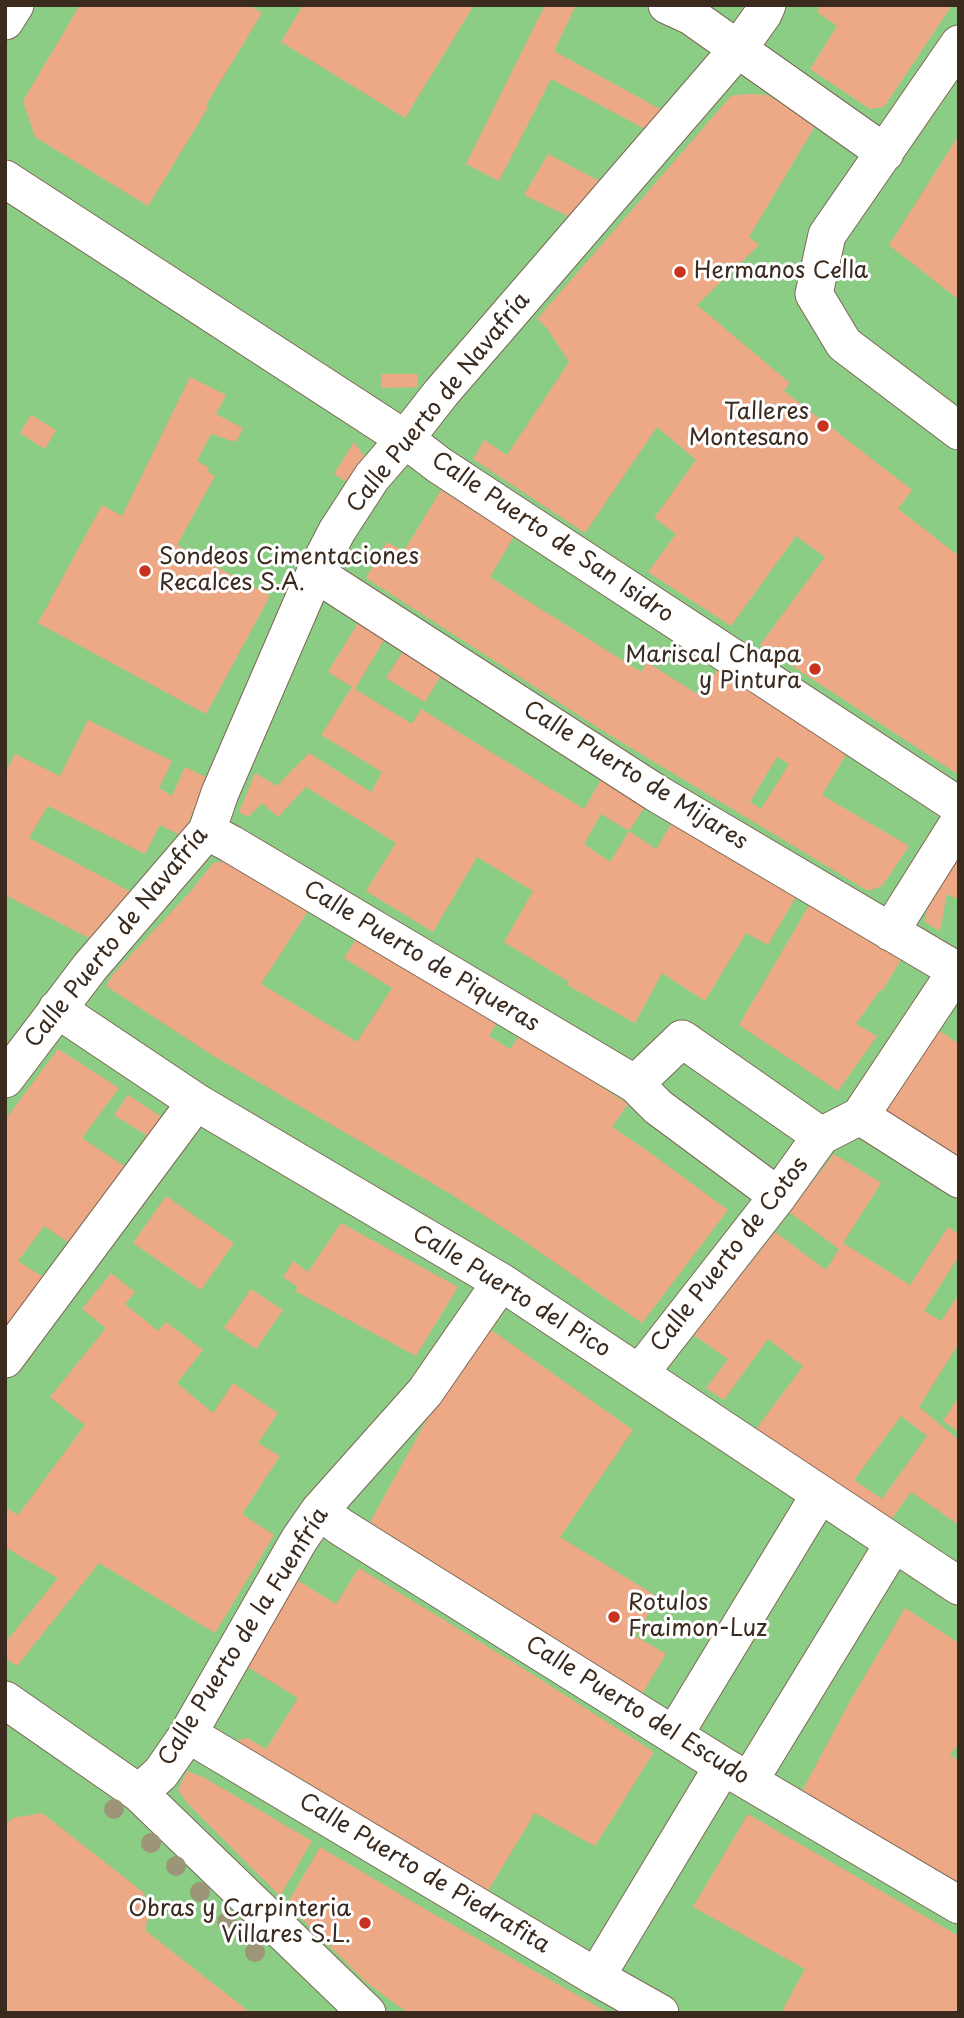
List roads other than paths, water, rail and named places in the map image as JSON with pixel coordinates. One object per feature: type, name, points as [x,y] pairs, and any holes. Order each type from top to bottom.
[{"type":"street","points":[[5,21],[15,5]]},
{"type":"street","points":[[667,5],[691,16],[885,153]]},
{"type":"street","name":"Calle Puerto de Navafría","points":[[5,1079],[99,956],[207,831],[220,793],[316,573],[337,531],[372,477],[441,393],[738,49],[767,5]]},
{"type":"street","points":[[959,44],[827,235],[814,294],[844,344],[959,431]]},
{"type":"street","name":"Calle Puerto de San Isidro","points":[[5,179],[405,439],[439,465],[959,806]]},
{"type":"street","name":"Calle Puerto de Mijares","points":[[316,573],[656,793],[958,971]]},
{"type":"street","points":[[890,932],[959,822]]},
{"type":"street","name":"Calle Puerto de Piqueras","points":[[207,831],[635,1084],[658,1107],[778,1196]]},
{"type":"street","points":[[635,1084],[682,1039],[821,1136],[860,1116],[958,971]]},
{"type":"street","name":"Calle Puerto del Pico","points":[[57,1009],[196,1102],[501,1282],[959,1586]]},
{"type":"street","points":[[5,1359],[196,1102]]},
{"type":"street","points":[[860,1116],[959,1179]]},
{"type":"street","name":"Calle Puerto de Cotos","points":[[639,1374],[778,1196],[821,1136]]},
{"type":"street","name":"Calle Puerto de la Fuenfría","points":[[139,1793],[161,1773],[188,1734],[299,1540],[319,1511],[425,1392],[501,1282]]},
{"type":"street","points":[[674,1735],[820,1494]]},
{"type":"street","name":"Calle Puerto del Escudo","points":[[319,1511],[736,1774],[959,1905]]},
{"type":"street","points":[[596,1977],[894,1543]]},
{"type":"street","points":[[11,1715],[139,1793],[367,2013]]},
{"type":"street","name":"Calle Puerto de Piedrafita","points":[[188,1734],[660,2013]]},
{"type":"place","name":"Hermanos Cella","points":[[680,272]]},
{"type":"place","name":"Talleres Montesano","points":[[823,426]]},
{"type":"place","name":"Sondeos Cimentaciones Recalces S.A.","points":[[145,571]]},
{"type":"place","name":"Mariscal Chapa y Pintura","points":[[815,669]]},
{"type":"place","name":"Rotulos Fraimon-Luz","points":[[614,1617]]},
{"type":"place","name":"Obras y Carpinteria Villares S.L.","points":[[365,1923]]}]
